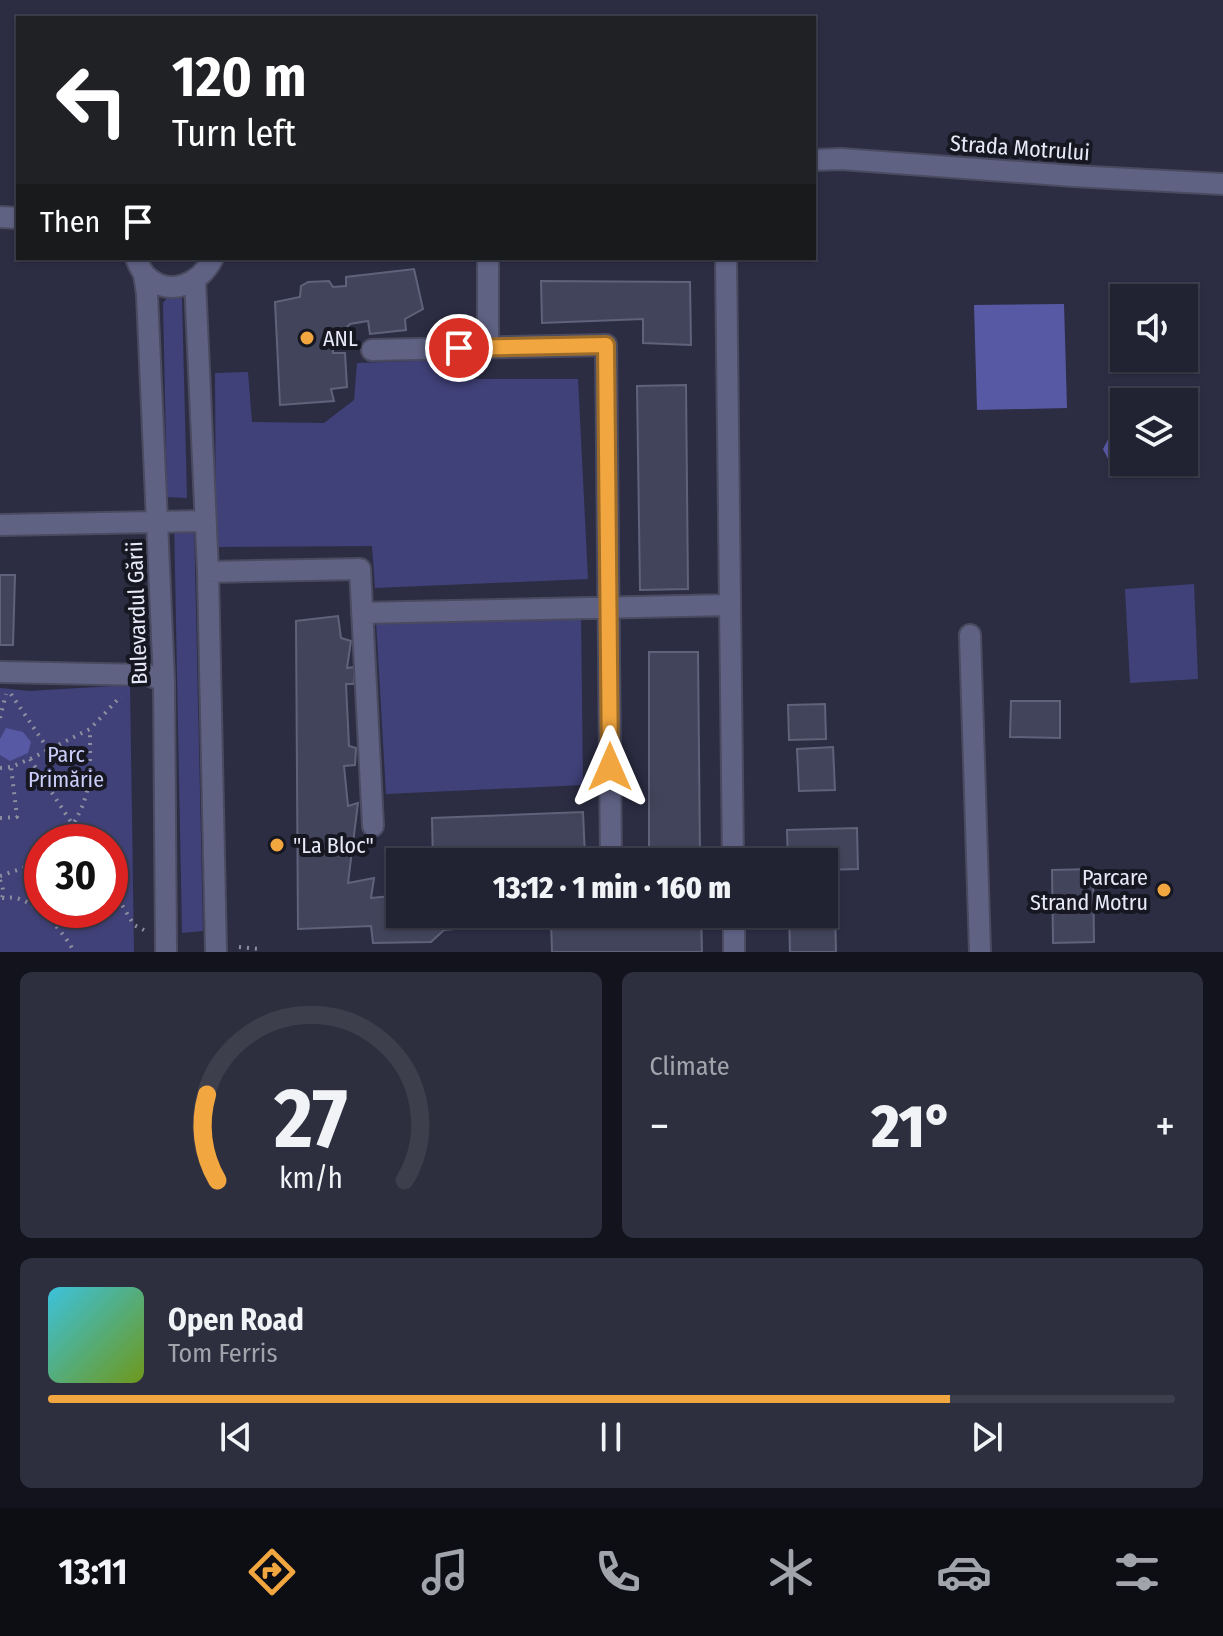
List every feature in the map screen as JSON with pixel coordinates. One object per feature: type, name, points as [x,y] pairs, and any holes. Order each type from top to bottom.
[{"type":"street","name":"Strada Motrului","points":[[816,160],[841,159],[1223,184]]},
{"type":"street","points":[[140,266],[159,284],[176,287],[195,281],[207,271],[212,260]]},
{"type":"street","points":[[488,260],[488,348]]},
{"type":"street","points":[[726,260],[733,848]]},
{"type":"street","name":"Bulevardul Gării","points":[[140,266],[147,294],[158,523],[156,678],[166,948]]},
{"type":"street","points":[[195,281],[208,572],[216,952]]},
{"type":"street","points":[[372,350],[606,345],[611,848]]},
{"type":"street","points":[[0,525],[205,521]]},
{"type":"street","points":[[208,572],[360,569],[373,826]]},
{"type":"street","points":[[362,613],[730,605]]},
{"type":"street","points":[[970,635],[980,952]]},
{"type":"street","points":[[0,672],[156,678]]},
{"type":"street","points":[[734,928],[734,952]]},
{"type":"path","points":[[0,768],[30,759],[90,729],[130,685],[156,678]]},
{"type":"path","points":[[0,693],[7,689],[48,749]]},
{"type":"path","points":[[74,824],[87,796],[91,770],[90,729]]},
{"type":"path","points":[[30,759],[73,824]]},
{"type":"path","points":[[0,818],[17,817],[11,767]]},
{"type":"path","points":[[24,867],[0,878],[3,887],[1,900],[17,898],[30,905],[58,927],[74,952]]},
{"type":"path","points":[[128,915],[134,925],[166,948]]},
{"type":"green space","points":[[170,295],[178,295],[182,299],[187,498],[167,497],[163,303]]},
{"type":"green space","points":[[472,359],[474,379],[578,379],[588,579],[375,588],[372,546],[216,547],[215,373],[248,372],[252,422],[324,423],[354,400],[357,363]]},
{"type":"green space","points":[[174,518],[194,519],[203,931],[182,933]]},
{"type":"green space","points":[[1194,584],[1198,679],[1130,683],[1125,589]]},
{"type":"green space","points":[[581,614],[583,785],[386,794],[376,621]]},
{"type":"green space","name":"Parc Primărie","points":[[130,685],[134,952],[0,952],[0,688],[29,691]]},
{"type":"shaded area","points":[[1064,304],[1067,408],[977,410],[974,305]]},
{"type":"shaded area","points":[[1110,436],[1110,463],[1103,449]]},
{"type":"shaded area","points":[[6,728],[23,732],[31,742],[28,753],[10,761],[0,755],[0,739]]},
{"type":"building","name":"ANL","points":[[414,269],[423,309],[405,319],[406,330],[370,334],[368,321],[350,324],[333,342],[333,353],[345,353],[347,387],[331,389],[334,401],[280,405],[275,302],[300,297],[301,286],[308,282],[329,281],[333,287],[346,286],[346,277]]},
{"type":"building","points":[[541,281],[690,282],[691,345],[643,343],[643,319],[542,323]]},
{"type":"building","points":[[686,385],[688,589],[640,590],[637,386]]},
{"type":"building","points":[[0,575],[15,575],[13,645],[0,645]]},
{"type":"building","points":[[338,616],[341,638],[351,641],[347,668],[355,667],[354,684],[346,684],[349,746],[356,748],[355,765],[344,766],[348,806],[358,803],[348,883],[374,878],[371,898],[386,897],[386,928],[454,928],[444,930],[431,942],[373,943],[371,926],[298,929],[296,621]]},
{"type":"building","points":[[649,652],[698,652],[700,848],[649,848]]},
{"type":"building","points":[[1011,701],[1060,701],[1060,738],[1010,737]]},
{"type":"building","points":[[825,704],[826,739],[789,740],[788,705]]},
{"type":"building","points":[[833,747],[835,790],[799,791],[797,749]]},
{"type":"building","points":[[583,812],[585,848],[433,848],[432,818]]},
{"type":"building","points":[[857,828],[858,869],[838,870],[838,848],[788,848],[787,830]]},
{"type":"building","points":[[1093,869],[1094,942],[1053,943],[1052,870]]},
{"type":"building","points":[[551,928],[701,928],[702,952],[552,952]]},
{"type":"building","points":[[789,928],[835,928],[836,952],[790,952]]},
{"type":"place","name":"ANL","points":[[307,338]]},
{"type":"place","name":"\"La Bloc\"","points":[[277,845]]},
{"type":"place","name":"Parcare Strand Motru","points":[[1164,890]]},
{"type":"route","points":[[459,348],[606,345],[610,767]]}]
